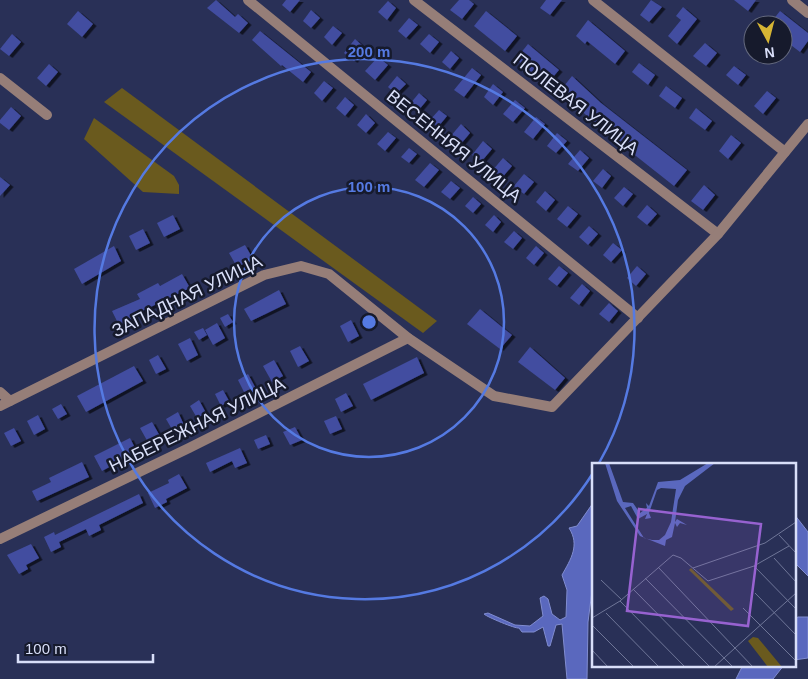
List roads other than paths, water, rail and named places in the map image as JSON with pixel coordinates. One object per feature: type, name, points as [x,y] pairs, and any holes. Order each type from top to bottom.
[{"type":"street","name":"ВЕСЕННЯЯ УЛИЦА","points":[[248,0],[638,318]]},
{"type":"street","name":"ПОЛЕВАЯ УЛИЦА","points":[[414,0],[718,234]]},
{"type":"street","points":[[593,0],[785,152]]},
{"type":"street","points":[[792,0],[808,13]]},
{"type":"street","points":[[0,78],[47,115]]},
{"type":"street","points":[[638,318],[718,234],[808,124]]},
{"type":"street","name":"ЗАПАДНАЯ УЛИЦА","points":[[0,406],[264,275],[301,266],[329,274],[408,338],[494,396],[552,407],[638,318]]},
{"type":"street","name":"НАБЕРЕЖНАЯ УЛИЦА","points":[[0,539],[189,448],[408,338]]},
{"type":"street","points":[[0,392],[10,400]]},
{"type":"water","points":[[592,504],[592,591],[588,622],[587,679],[567,679],[562,624],[556,625],[550,646],[548,646],[543,627],[534,632],[522,632],[519,628],[484,614],[488,613],[515,625],[530,626],[543,616],[540,598],[544,596],[548,599],[552,614],[560,620],[566,617],[567,590],[562,575],[571,558],[574,546],[574,540],[569,528],[577,526]]},
{"type":"water","points":[[796,517],[808,532],[808,576],[796,564]]},
{"type":"water","points":[[808,617],[808,658],[796,660],[796,618]]},
{"type":"water","points":[[742,666],[783,666],[773,679],[736,679]]}]
